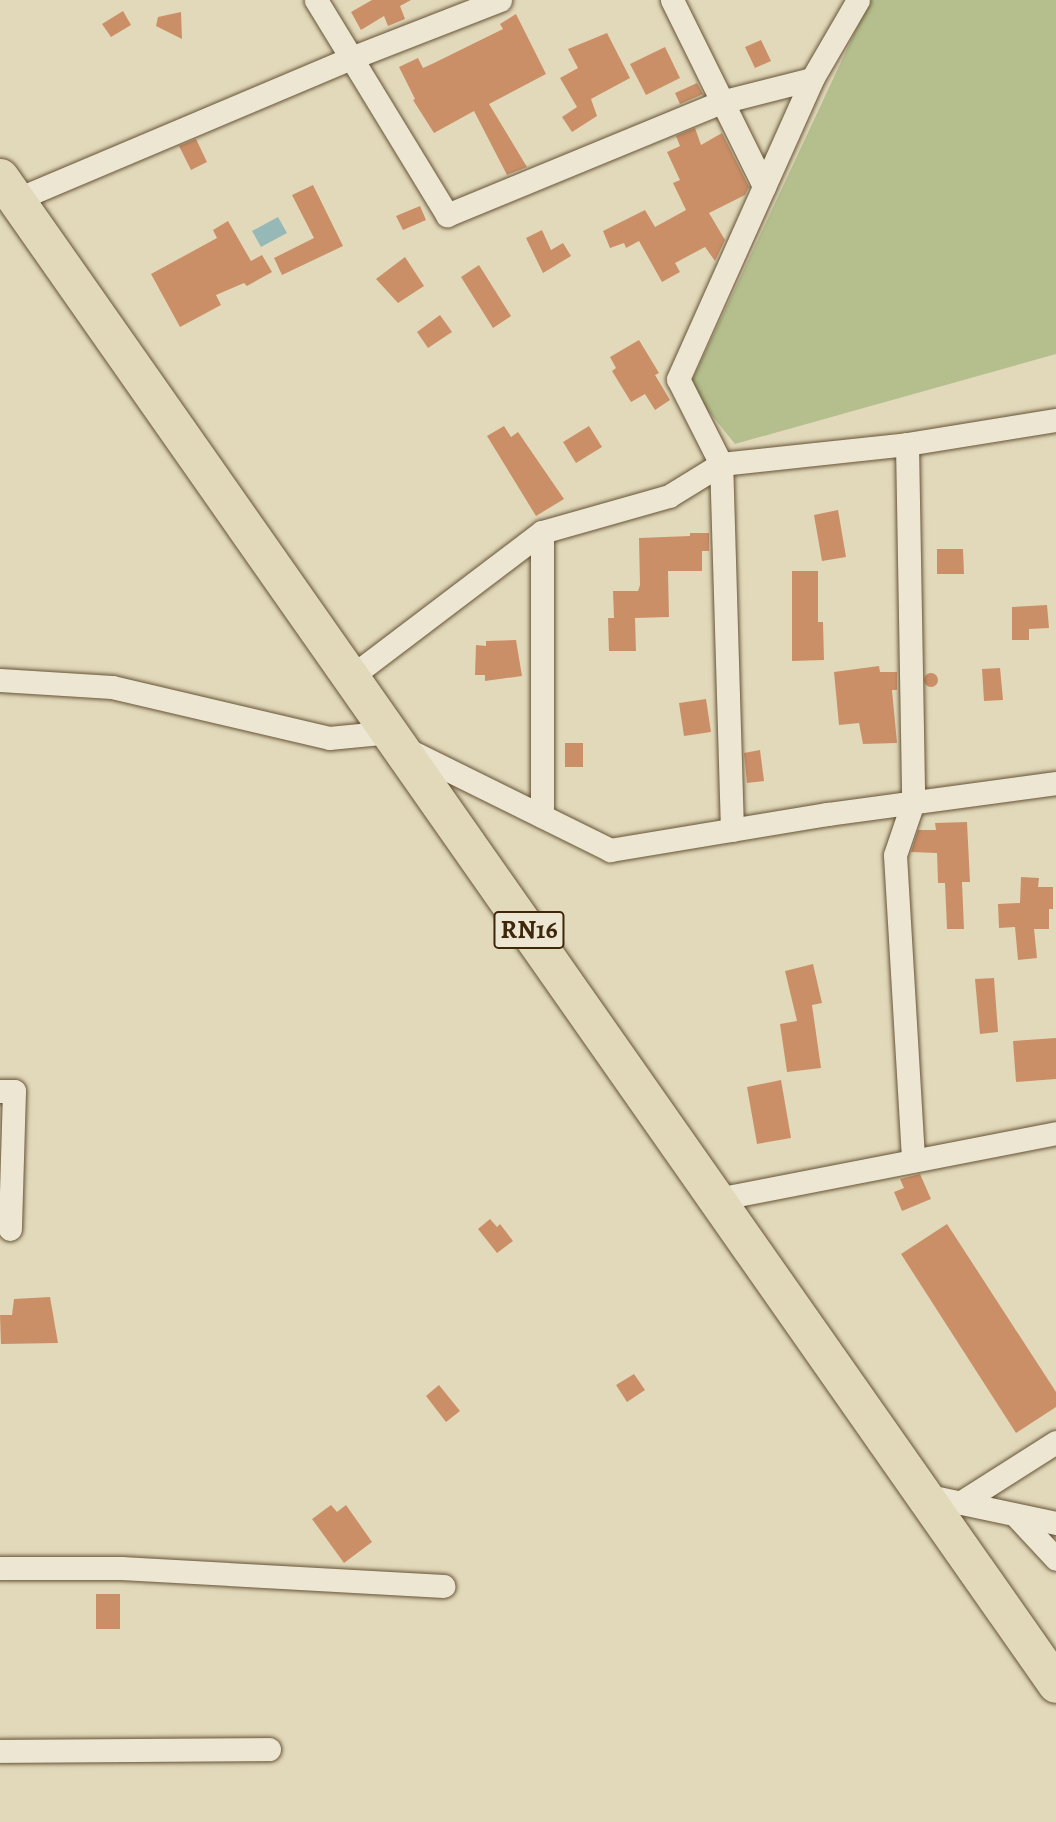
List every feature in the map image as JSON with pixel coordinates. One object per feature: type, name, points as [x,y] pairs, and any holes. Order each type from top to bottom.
[{"type":"main road","name":"RN16","points":[[8,188],[1056,1684]]},
{"type":"street","points":[[316,0],[447,215],[721,102],[812,79]]},
{"type":"street","points":[[8,188],[500,0]]},
{"type":"street","points":[[672,0],[764,186]]},
{"type":"street","points":[[732,830],[721,464],[678,379],[812,79],[858,0]]},
{"type":"street","points":[[352,676],[542,532],[669,496],[721,464],[907,444],[1056,420]]},
{"type":"street","points":[[907,444],[913,803],[895,855],[913,1160]]},
{"type":"street","points":[[542,532],[542,816]]},
{"type":"street","points":[[0,680],[112,687],[330,738],[396,739],[610,850],[1056,783]]},
{"type":"street","points":[[0,1091],[14,1091],[9,1229]]},
{"type":"street","points":[[718,1199],[1056,1133]]},
{"type":"street","points":[[964,1501],[1056,1442]]},
{"type":"street","points":[[924,1495],[964,1501],[1017,1517],[1056,1523]]},
{"type":"street","points":[[1017,1517],[1056,1559]]},
{"type":"street","points":[[0,1568],[121,1568],[443,1586]]},
{"type":"street","points":[[0,1751],[269,1749]]},
{"type":"green space","points":[[870,0],[1056,0],[1056,354],[735,444],[689,387]]},
{"type":"water","points":[[278,217],[287,233],[261,247],[252,231]]},
{"type":"building","points":[[372,0],[411,0],[400,6],[405,19],[388,26],[384,16],[361,30],[351,12]]},
{"type":"building","points":[[123,11],[131,25],[111,37],[102,24]]},
{"type":"building","points":[[181,12],[182,39],[156,26],[158,17]]},
{"type":"building","points":[[516,14],[546,74],[489,104],[527,167],[507,175],[474,111],[434,133],[413,100],[415,99],[399,67],[418,58],[423,68],[503,29],[500,24]]},
{"type":"building","points":[[607,33],[630,78],[591,99],[597,116],[572,132],[562,117],[577,107],[560,78],[578,68],[568,49]]},
{"type":"building","points":[[761,40],[771,61],[755,68],[745,47]]},
{"type":"building","points":[[665,47],[680,78],[646,95],[630,64]]},
{"type":"building","points":[[697,83],[703,94],[680,104],[675,93]]},
{"type":"building","points":[[695,128],[701,145],[722,133],[749,187],[745,195],[709,213],[725,240],[715,261],[705,247],[675,263],[680,272],[662,282],[639,241],[626,248],[624,243],[610,248],[603,231],[645,210],[655,227],[686,210],[673,183],[680,180],[667,152],[680,146],[676,136]]},
{"type":"building","points":[[196,139],[207,162],[191,170],[179,146]]},
{"type":"building","points":[[313,185],[343,246],[282,275],[274,258],[314,238],[292,195]]},
{"type":"building","points":[[420,206],[426,220],[403,230],[396,216]]},
{"type":"building","points":[[228,221],[251,261],[262,255],[272,272],[247,286],[244,283],[216,295],[221,305],[180,327],[151,274],[217,238],[213,230]]},
{"type":"building","points":[[542,230],[551,250],[563,243],[571,256],[543,273],[526,238]]},
{"type":"building","points":[[405,257],[424,286],[398,303],[376,279]]},
{"type":"building","points":[[479,265],[511,316],[493,328],[461,277]]},
{"type":"building","points":[[440,315],[452,332],[428,348],[417,332]]},
{"type":"building","points":[[639,340],[659,373],[655,375],[670,400],[655,410],[645,394],[631,402],[612,371],[616,368],[610,357]]},
{"type":"building","points":[[504,426],[511,437],[518,432],[564,499],[536,516],[487,436]]},
{"type":"building","points":[[589,426],[602,447],[576,463],[563,442]]},
{"type":"building","points":[[838,510],[846,557],[822,561],[814,515]]},
{"type":"building","points":[[690,533],[709,533],[709,551],[702,551],[702,571],[668,571],[669,617],[635,618],[636,651],[609,651],[608,618],[614,618],[613,591],[638,591],[640,585],[639,538],[690,536]]},
{"type":"building","points":[[937,549],[963,549],[964,574],[937,574]]},
{"type":"building","points":[[792,571],[818,571],[818,622],[823,622],[824,660],[792,661]]},
{"type":"building","points":[[1047,605],[1049,628],[1029,629],[1029,640],[1012,640],[1012,607]]},
{"type":"building","points":[[516,640],[522,676],[485,681],[485,675],[475,675],[476,645],[486,646],[486,641]]},
{"type":"building","points":[[879,666],[880,672],[897,672],[897,690],[892,690],[897,743],[863,744],[859,723],[839,725],[834,672]]},
{"type":"building","points":[[1000,668],[1003,700],[984,701],[982,669]]},
{"type":"building","points":[[928,673],[934,673],[938,680],[934,687],[928,687],[924,683],[924,677]]},
{"type":"building","points":[[706,699],[711,732],[684,736],[679,703]]},
{"type":"building","points":[[565,743],[583,743],[583,767],[565,767]]},
{"type":"building","points":[[760,750],[764,781],[747,783],[744,753]]},
{"type":"building","points":[[967,822],[970,882],[962,882],[964,929],[947,929],[945,883],[938,883],[937,853],[911,852],[918,830],[936,830],[935,823]]},
{"type":"building","points":[[1021,877],[1039,878],[1038,887],[1053,887],[1053,909],[1049,909],[1049,929],[1034,929],[1037,958],[1018,960],[1015,927],[999,928],[998,904],[1020,903]]},
{"type":"building","points":[[813,964],[822,1003],[812,1005],[821,1068],[787,1072],[780,1024],[797,1021],[785,971]]},
{"type":"building","points":[[994,978],[998,1032],[980,1034],[975,979]]},
{"type":"building","points":[[1056,1038],[1056,1079],[1016,1082],[1013,1041]]},
{"type":"building","points":[[781,1080],[791,1138],[757,1144],[747,1087]]},
{"type":"building","points":[[920,1174],[931,1199],[902,1211],[894,1192],[904,1188],[900,1179]]},
{"type":"building","points":[[490,1219],[497,1227],[500,1224],[513,1241],[497,1253],[478,1229]]},
{"type":"building","points":[[947,1224],[1056,1392],[1056,1407],[1016,1433],[901,1254]]},
{"type":"building","points":[[50,1297],[58,1343],[1,1344],[0,1315],[12,1315],[14,1299]]},
{"type":"building","points":[[634,1374],[645,1390],[627,1402],[616,1385]]},
{"type":"building","points":[[439,1385],[460,1411],[446,1422],[426,1396]]},
{"type":"building","points":[[331,1505],[337,1512],[346,1505],[372,1542],[344,1563],[312,1519]]},
{"type":"building","points":[[96,1594],[120,1594],[120,1629],[96,1629]]}]
